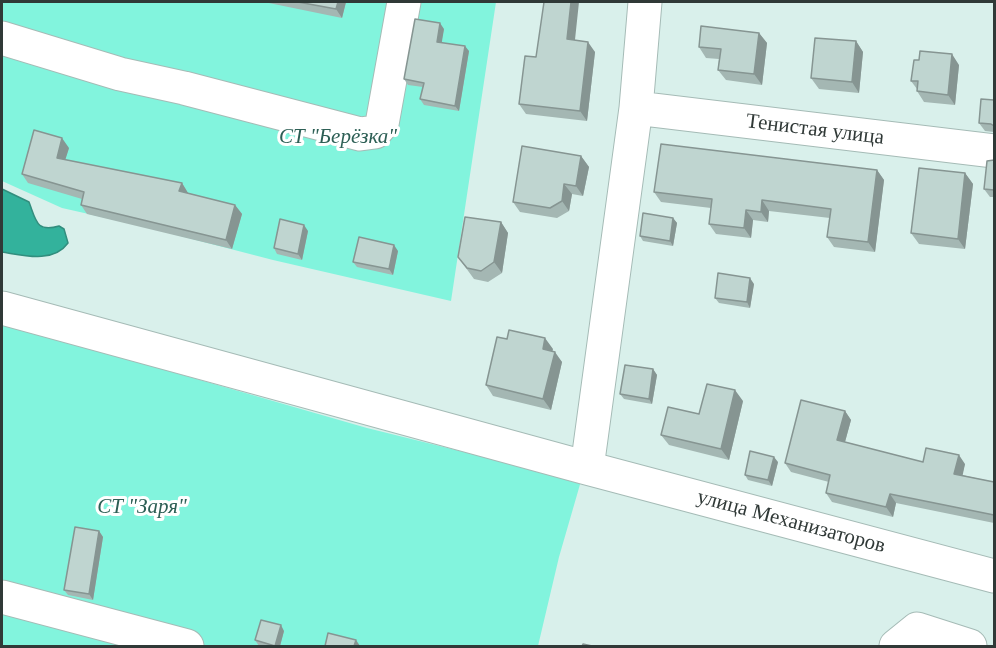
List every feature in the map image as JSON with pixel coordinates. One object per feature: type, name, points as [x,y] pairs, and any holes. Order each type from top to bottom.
[{"type":"street","points":[[2,38],[120,74],[184,88],[360,134],[375,132],[382,124],[404,2]]},
{"type":"street","points":[[587,468],[636,108],[645,2]]},
{"type":"street","name":"Тенистая улица","points":[[636,108],[994,151]]},
{"type":"street","name":"улица Механизаторов","points":[[2,308],[587,468],[994,576]]},
{"type":"street","points":[[2,597],[187,646]]},
{"type":"street","points":[[896,646],[917,629],[970,646]]},
{"type":"green space","name":"СТ \"Берёзка\"","points":[[2,2],[496,2],[451,301],[62,208],[2,181]]},
{"type":"green space","name":"СТ \"Заря\"","points":[[2,323],[367,428],[581,481],[559,557],[538,646],[2,646]]},
{"type":"shaded area","points":[[2,189],[29,202],[41,226],[51,228],[59,226],[64,229],[68,243],[62,250],[46,256],[2,252]]},
{"type":"building","points":[[298,2],[338,2],[336,9]]},
{"type":"building","points":[[544,2],[571,2],[567,39],[588,42],[580,111],[519,104],[525,56],[536,57]]},
{"type":"building","points":[[415,19],[440,23],[437,42],[465,46],[455,106],[420,99],[424,83],[404,79]]},
{"type":"building","points":[[701,26],[759,33],[754,74],[718,70],[721,49],[699,47]]},
{"type":"building","points":[[815,38],[856,41],[852,82],[811,78]]},
{"type":"building","points":[[920,51],[952,54],[948,95],[917,91],[918,81],[911,81],[914,60],[919,60]]},
{"type":"building","points":[[981,99],[994,100],[994,126],[979,123]]},
{"type":"building","points":[[34,130],[62,138],[57,158],[182,183],[179,191],[235,205],[226,240],[81,205],[84,192],[22,174]]},
{"type":"building","points":[[661,144],[877,170],[868,242],[827,237],[831,209],[762,200],[761,212],[746,210],[744,228],[709,224],[712,199],[654,192]]},
{"type":"building","points":[[522,146],[581,156],[576,186],[564,184],[562,201],[550,208],[513,202]]},
{"type":"building","points":[[994,160],[994,190],[984,189],[987,161]]},
{"type":"building","points":[[919,168],[965,173],[958,239],[911,233]]},
{"type":"building","points":[[643,213],[673,218],[670,241],[640,236]]},
{"type":"building","points":[[465,217],[501,222],[494,262],[481,271],[467,268],[458,257]]},
{"type":"building","points":[[280,219],[304,225],[298,254],[274,248]]},
{"type":"building","points":[[359,237],[394,245],[389,269],[353,262]]},
{"type":"building","points":[[718,273],[750,278],[747,302],[715,298]]},
{"type":"building","points":[[509,330],[545,338],[543,349],[555,352],[543,399],[486,385],[497,337],[507,339]]},
{"type":"building","points":[[625,365],[653,369],[649,399],[620,394]]},
{"type":"building","points":[[707,384],[735,390],[721,449],[661,435],[668,407],[699,414]]},
{"type":"building","points":[[801,400],[845,411],[837,440],[923,462],[926,448],[959,455],[954,474],[994,482],[994,515],[890,494],[886,507],[826,493],[830,475],[785,463]]},
{"type":"building","points":[[750,451],[774,457],[768,480],[745,475]]},
{"type":"building","points":[[75,527],[99,531],[89,594],[64,590]]},
{"type":"building","points":[[261,620],[281,625],[275,646],[255,640]]},
{"type":"building","points":[[328,633],[356,640],[354,646],[325,646]]}]
